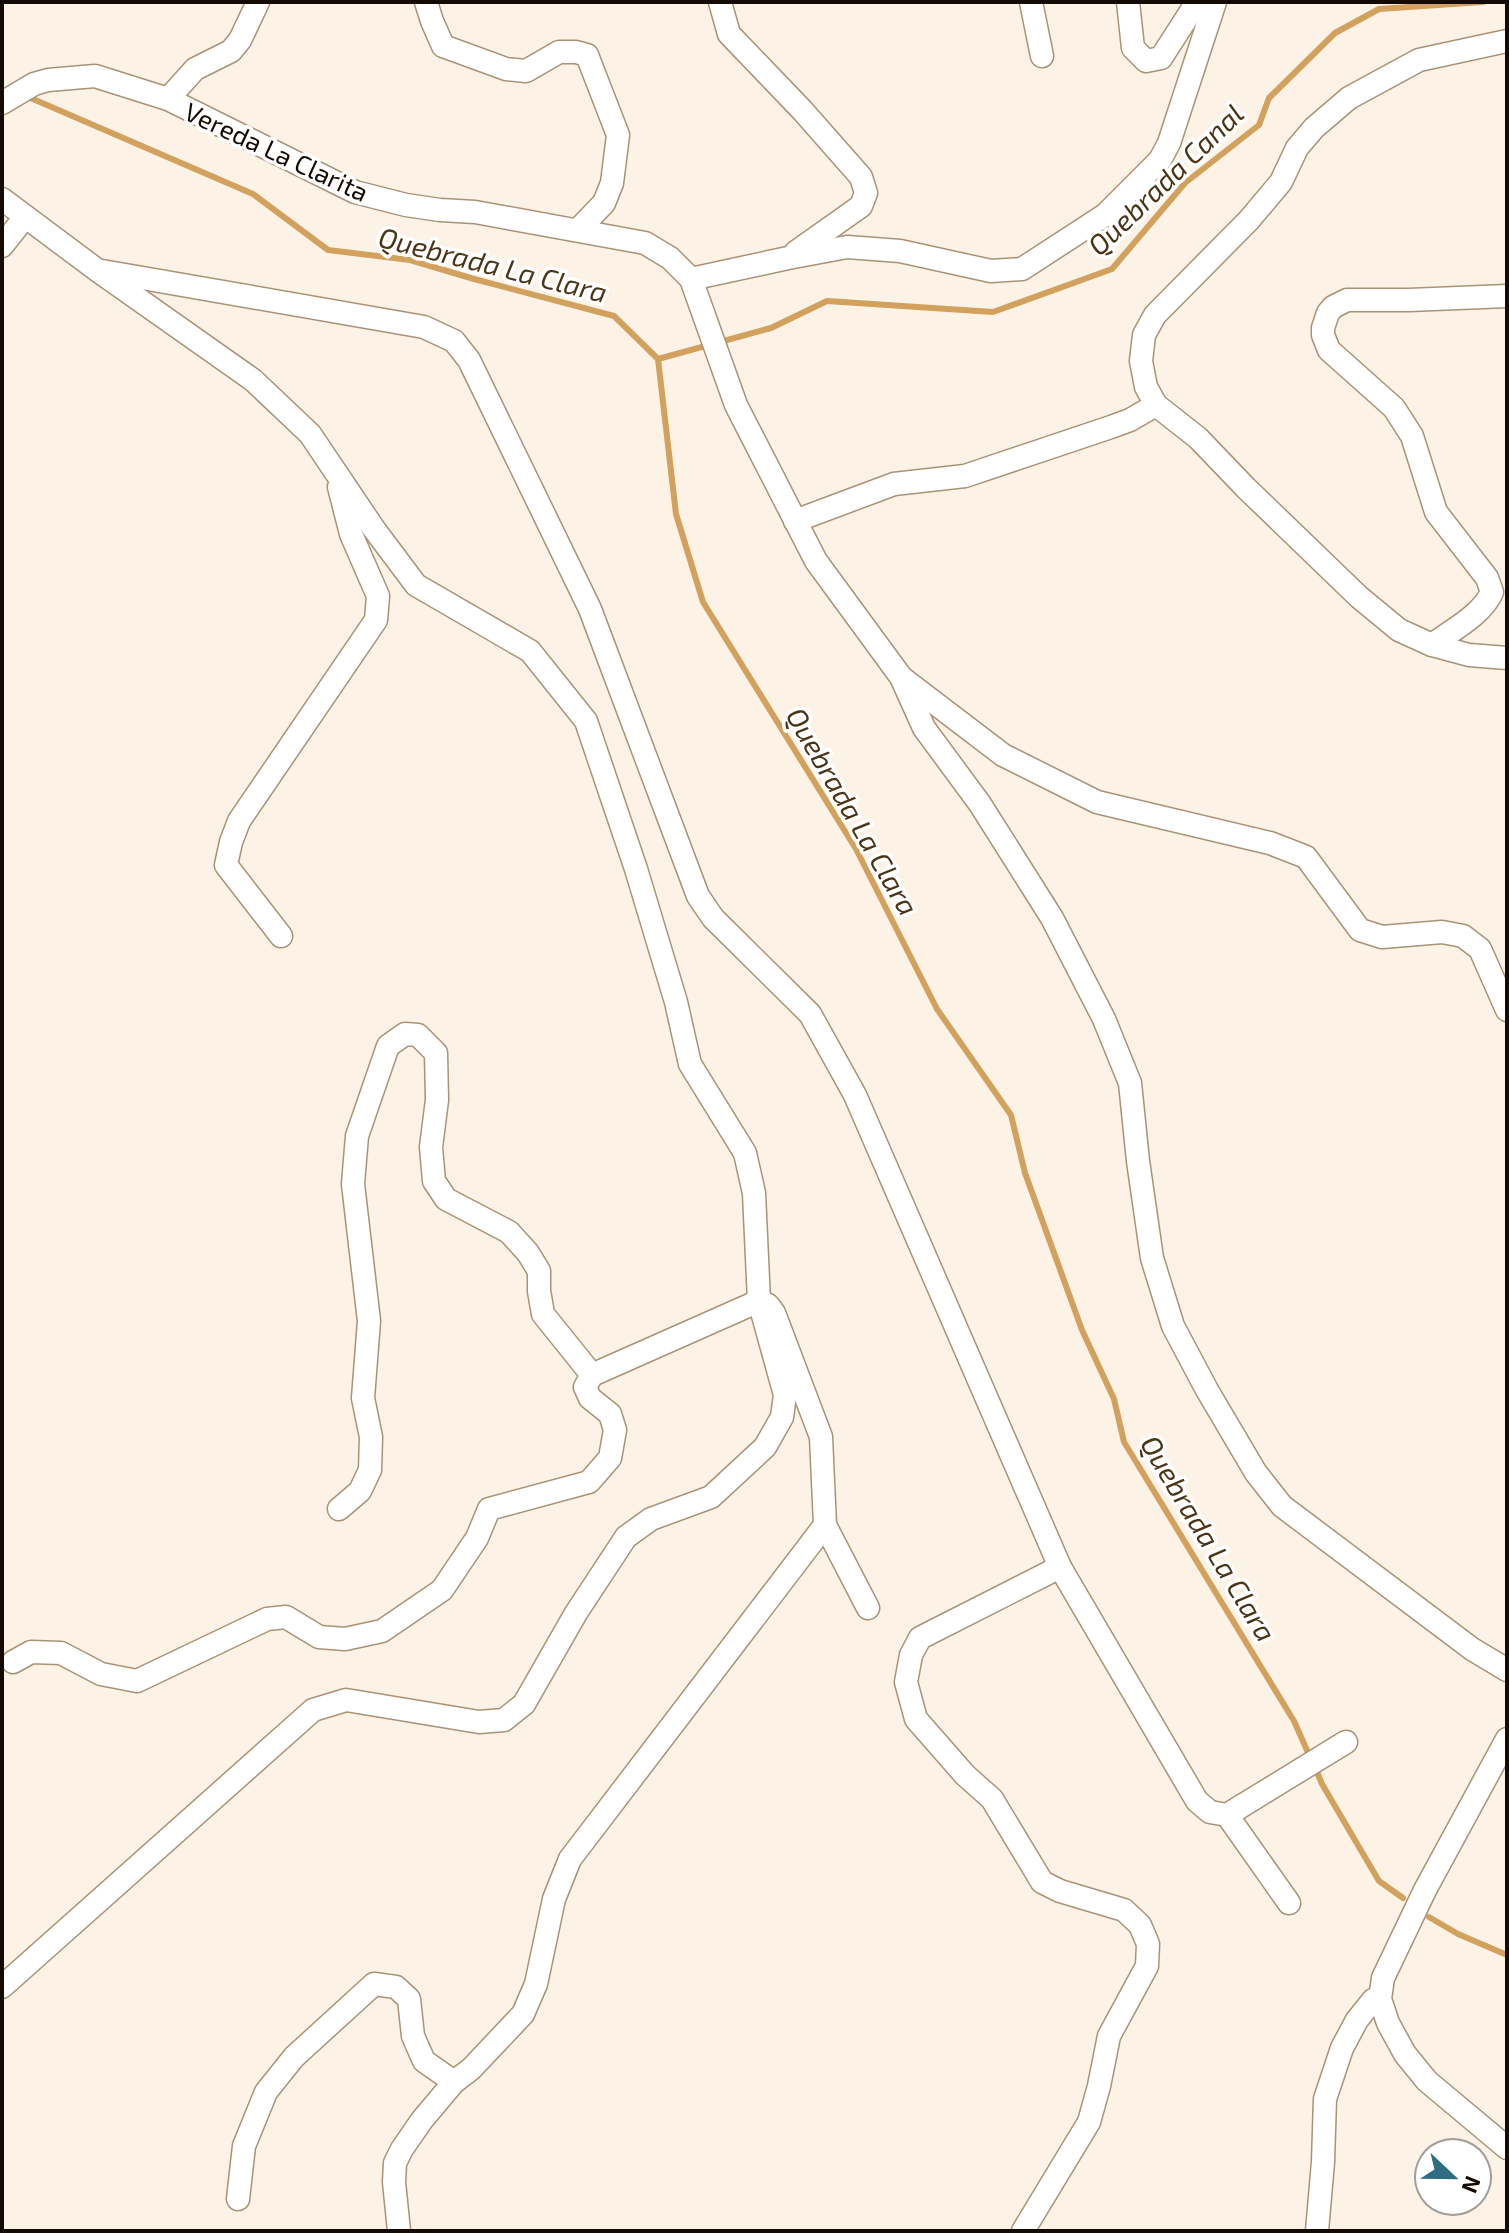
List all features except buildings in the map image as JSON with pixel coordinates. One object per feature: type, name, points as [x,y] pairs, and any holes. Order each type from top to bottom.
[{"type":"street","points":[[168,99],[195,69],[231,51],[240,40],[258,2]]},
{"type":"street","points":[[426,2],[443,46],[506,69],[526,71],[559,52],[587,55],[618,135],[612,183],[604,203],[578,230]]},
{"type":"street","points":[[720,2],[729,34],[861,177],[866,193],[861,206],[788,258]]},
{"type":"street","points":[[1031,2],[1042,56]]},
{"type":"street","points":[[1128,2],[1133,48],[1146,61],[1161,58],[1197,2]]},
{"type":"street","points":[[1215,2],[1169,143],[1160,160],[1105,215],[1022,269],[991,271],[900,251],[847,247],[691,279],[736,405],[816,561],[901,677],[924,728],[980,804],[1052,918],[1104,1019],[1130,1083],[1152,1258],[1173,1326],[1207,1390],[1256,1473],[1282,1506],[1472,1649],[1507,1670]]},
{"type":"street","points":[[1507,41],[1419,60],[1349,98],[1314,128],[1297,148],[1281,182],[1249,220],[1155,315],[1144,335],[1141,361],[1146,387],[1156,405],[1198,438],[1359,597],[1399,630],[1432,645],[1469,655],[1507,658]]},
{"type":"street","name":"Vereda La Clarita","points":[[4,101],[34,84],[48,80],[95,76],[168,99],[355,192],[406,205],[475,212],[645,243],[670,258],[691,279]]},
{"type":"street","points":[[2,199],[253,380],[310,434],[416,585],[530,651],[586,721],[636,869],[676,1002],[690,1064],[745,1153],[754,1193],[759,1301],[785,1395],[782,1417],[765,1447],[711,1497],[651,1519],[626,1537],[576,1613],[524,1704],[504,1720],[479,1722],[346,1700],[313,1710],[2,1987]]},
{"type":"street","points":[[2,246],[25,217]]},
{"type":"street","points":[[97,270],[424,327],[454,341],[469,360],[590,609],[698,896],[713,918],[810,1014],[855,1095],[1060,1567],[1197,1801],[1210,1812],[1227,1815],[1346,1742]]},
{"type":"street","points":[[1432,645],[1475,613],[1488,601],[1492,592],[1487,578],[1436,512],[1412,436],[1394,408],[1329,350],[1323,328],[1333,307],[1347,300],[1507,296]]},
{"type":"street","points":[[795,521],[894,484],[965,476],[1130,420],[1156,405]]},
{"type":"street","points":[[281,936],[226,865],[231,842],[248,807],[376,620],[378,596],[351,534],[335,470]]},
{"type":"street","points":[[901,677],[1003,755],[1097,802],[1270,843],[1306,857],[1360,930],[1382,937],[1442,932],[1463,936],[1480,949],[1507,1010]]},
{"type":"street","points":[[339,1509],[360,1491],[370,1470],[371,1437],[363,1398],[369,1321],[353,1184],[357,1136],[388,1046],[405,1034],[418,1035],[436,1053],[437,1100],[431,1147],[434,1181],[446,1199],[509,1232],[528,1253],[539,1271],[543,1314],[592,1375]]},
{"type":"street","points":[[13,1662],[31,1652],[61,1653],[101,1674],[137,1681],[267,1619],[286,1617],[319,1637],[345,1639],[382,1631],[442,1590],[477,1538],[489,1509],[589,1482],[610,1458],[615,1430],[610,1414],[590,1398],[585,1387],[592,1375],[759,1301],[768,1305],[774,1313],[821,1437],[825,1525],[868,1608]]},
{"type":"street","points":[[399,2231],[395,2163],[422,2120],[454,2082],[471,2069],[523,2014],[536,1984],[554,1899],[570,1859],[825,1525]]},
{"type":"street","points":[[1023,2231],[1089,2122],[1109,2036],[1147,1966],[1148,1944],[1140,1925],[1124,1910],[1060,1891],[1042,1882],[992,1799],[965,1775],[916,1719],[906,1682],[911,1655],[920,1638],[1060,1567]]},
{"type":"street","points":[[1507,1739],[1425,1890],[1383,1978],[1380,1999],[1388,2023],[1405,2054],[1427,2081],[1507,2148]]},
{"type":"street","points":[[1227,1815],[1289,1903]]},
{"type":"street","points":[[238,2199],[244,2146],[266,2092],[294,2057],[374,1984],[396,1987],[409,1999],[413,2036],[424,2061],[454,2082]]},
{"type":"street","points":[[1317,2231],[1325,2099],[1342,2048],[1357,2020],[1373,2000],[1380,1999]]},
{"type":"waterway","name":"Quebrada Canal","points":[[658,359],[771,328],[827,301],[993,312],[1112,269],[1185,183],[1259,125],[1269,98],[1335,33],[1379,9],[1483,2]]},
{"type":"waterway","name":"Quebrada La Clara","points":[[26,96],[253,194],[328,250],[410,260],[614,316],[658,359],[676,514],[703,602],[856,849],[937,1009],[1011,1115],[1025,1173],[1082,1330],[1114,1399],[1124,1442],[1294,1721],[1310,1757]]},
{"type":"waterway","name":"Quebrada La Clara","points":[[1315,1767],[1379,1881],[1403,1898]]},
{"type":"waterway","name":"Quebrada La Clara","points":[[1429,1917],[1458,1934],[1507,1955]]}]
